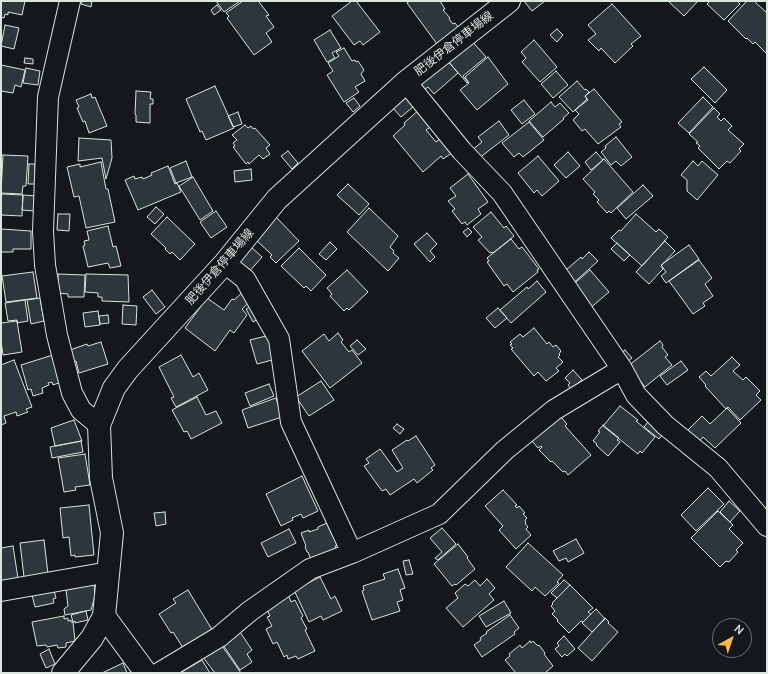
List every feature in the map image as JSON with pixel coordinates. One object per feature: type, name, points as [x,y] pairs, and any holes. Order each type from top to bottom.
[{"type":"main road","name":"肥後伊倉停車場線","points":[[104,616],[112,533],[101,478],[99,425],[114,388],[128,369],[225,263],[277,199],[406,82],[509,1]]},
{"type":"main road","points":[[63,673],[92,638],[104,616],[146,673]]},
{"type":"street","points":[[70,1],[48,96],[43,231],[45,258],[57,335],[72,393],[81,410],[99,425]]},
{"type":"street","points":[[406,82],[462,151],[502,193],[622,369],[636,395],[664,425],[718,468],[767,526]]},
{"type":"street","points":[[225,263],[245,279],[279,339],[291,422],[352,553]]},
{"type":"street","points":[[159,673],[219,637],[250,611],[310,569],[352,553],[440,514],[504,450],[554,410],[622,369]]},
{"type":"street","points":[[1,591],[109,572]]},
{"type":"building","points":[[1,1],[25,1],[22,15],[8,12],[8,15],[5,14],[4,18],[1,17]]},
{"type":"building","points":[[82,1],[92,1],[91,7],[81,4]]},
{"type":"building","points":[[216,1],[240,1],[224,12]]},
{"type":"building","points":[[243,1],[261,1],[259,2],[269,15],[266,16],[274,27],[266,33],[272,42],[254,55],[227,18],[229,16],[226,13]]},
{"type":"building","points":[[352,1],[356,1],[380,32],[363,45],[360,41],[354,45],[332,16]]},
{"type":"building","points":[[410,1],[440,1],[445,9],[443,10],[450,18],[449,19],[459,28],[437,44],[407,3]]},
{"type":"building","points":[[524,1],[545,1],[532,11]]},
{"type":"building","points":[[668,1],[698,1],[684,16]]},
{"type":"building","points":[[710,1],[737,1],[740,4],[724,20],[707,4]]},
{"type":"building","points":[[747,1],[754,1],[767,13],[767,54],[755,42],[753,44],[747,38],[746,39],[728,21]]},
{"type":"building","points":[[612,4],[641,36],[631,44],[633,46],[615,63],[601,48],[599,51],[588,40],[596,34],[588,25]]},
{"type":"building","points":[[217,5],[221,10],[214,15],[211,10]]},
{"type":"building","points":[[5,25],[19,28],[14,49],[1,46]]},
{"type":"building","points":[[557,29],[563,35],[557,42],[550,35]]},
{"type":"building","points":[[330,30],[341,48],[332,53],[335,58],[327,62],[314,40]]},
{"type":"building","points":[[471,40],[486,57],[463,76],[468,82],[467,83],[447,60]]},
{"type":"building","points":[[534,40],[557,67],[540,82],[522,62],[526,58],[521,52]]},
{"type":"building","points":[[344,48],[352,61],[358,61],[364,70],[361,74],[365,81],[355,87],[359,92],[344,102],[327,75],[333,71],[328,63],[339,56],[336,52]]},
{"type":"building","points":[[488,57],[508,84],[477,110],[460,90],[469,83],[465,77]]},
{"type":"building","points":[[25,58],[33,59],[33,64],[24,63]]},
{"type":"building","points":[[447,60],[458,73],[434,94],[428,87],[421,92],[417,87]]},
{"type":"building","points":[[1,65],[25,70],[21,87],[15,85],[13,93],[1,91]]},
{"type":"building","points":[[704,67],[727,90],[715,103],[691,79]]},
{"type":"building","points":[[26,68],[40,71],[38,85],[23,83]]},
{"type":"building","points":[[556,71],[568,85],[553,98],[541,84]]},
{"type":"building","points":[[577,81],[585,90],[586,89],[589,92],[585,96],[587,99],[573,112],[559,97]]},
{"type":"building","points":[[215,86],[234,128],[206,140],[202,131],[200,132],[186,99]]},
{"type":"building","points":[[594,89],[622,122],[619,124],[621,127],[598,144],[585,129],[582,131],[573,120],[579,114],[575,110],[588,100],[585,96]]},
{"type":"building","points":[[136,91],[151,92],[150,99],[153,99],[153,104],[150,104],[150,123],[136,122]]},
{"type":"building","points":[[91,94],[92,98],[95,97],[107,126],[89,133],[85,121],[83,122],[77,108],[79,107],[76,100]]},
{"type":"building","points":[[405,95],[414,106],[401,117],[391,106]]},
{"type":"building","points":[[703,97],[713,107],[689,133],[678,123]]},
{"type":"building","points":[[354,98],[360,106],[353,112],[346,103]]},
{"type":"building","points":[[524,100],[535,114],[522,124],[511,110]]},
{"type":"building","points":[[551,102],[555,107],[560,103],[569,113],[543,137],[529,121]]},
{"type":"building","points":[[714,108],[720,114],[717,117],[721,121],[724,118],[732,126],[728,130],[744,144],[739,149],[741,151],[730,163],[727,161],[719,169],[698,148],[700,146],[696,143],[698,142],[689,134]]},
{"type":"building","points":[[419,110],[432,126],[426,130],[436,142],[441,138],[453,152],[443,159],[441,156],[423,172],[393,136],[405,125],[404,123]]},
{"type":"building","points":[[238,112],[242,124],[233,127],[228,116]]},
{"type":"building","points":[[499,121],[509,135],[478,159],[472,150],[482,142],[478,137]]},
{"type":"building","points":[[529,122],[544,140],[523,157],[519,153],[514,157],[502,143]]},
{"type":"building","points":[[245,125],[248,128],[251,126],[253,129],[255,128],[270,145],[266,148],[270,154],[263,159],[259,155],[249,164],[248,162],[246,164],[233,147],[235,146],[233,143],[237,140],[232,135]]},
{"type":"building","points":[[616,137],[632,157],[621,166],[616,161],[611,165],[601,152],[606,148],[605,146]]},
{"type":"building","points":[[79,138],[111,140],[112,158],[106,179],[102,158],[78,161]]},
{"type":"building","points":[[288,151],[298,163],[292,169],[281,156]]},
{"type":"building","points":[[568,152],[580,166],[566,178],[554,165]]},
{"type":"building","points":[[596,152],[603,160],[591,170],[585,162]]},
{"type":"building","points":[[3,155],[28,156],[26,186],[23,186],[22,194],[1,193]]},
{"type":"building","points":[[538,156],[559,181],[542,196],[537,190],[534,193],[518,173]]},
{"type":"building","points":[[604,159],[633,192],[611,213],[609,211],[607,213],[597,202],[599,200],[593,194],[595,192],[583,179]]},
{"type":"building","points":[[186,161],[192,177],[176,183],[170,168]]},
{"type":"building","points":[[693,161],[698,166],[702,161],[718,175],[697,200],[687,191],[687,180],[681,175]]},
{"type":"building","points":[[101,162],[106,189],[108,189],[115,222],[86,228],[79,196],[74,197],[67,167],[80,164],[80,167]]},
{"type":"building","points":[[29,164],[35,164],[35,170],[37,170],[36,184],[28,184]]},
{"type":"building","points":[[168,166],[175,184],[177,183],[181,192],[138,210],[125,180],[134,176],[135,179],[142,177],[143,179],[152,175],[151,173]]},
{"type":"building","points":[[251,169],[252,180],[235,182],[234,171]]},
{"type":"building","points":[[468,174],[488,202],[478,209],[481,214],[467,225],[465,222],[462,224],[452,211],[455,209],[448,201],[456,196],[450,188]]},
{"type":"building","points":[[193,177],[213,211],[200,220],[179,186]]},
{"type":"building","points":[[348,184],[369,204],[359,215],[337,195]]},
{"type":"building","points":[[643,185],[653,196],[626,219],[617,208]]},
{"type":"building","points":[[1,194],[23,195],[22,216],[1,215]]},
{"type":"building","points":[[23,195],[36,196],[35,211],[22,210]]},
{"type":"building","points":[[156,207],[164,214],[155,224],[147,217]]},
{"type":"building","points":[[369,208],[398,236],[390,247],[394,251],[393,253],[399,258],[388,271],[347,232]]},
{"type":"building","points":[[216,211],[227,227],[211,238],[200,222]]},
{"type":"building","points":[[491,212],[504,228],[506,226],[514,236],[493,253],[490,253],[478,240],[482,237],[473,227]]},
{"type":"building","points":[[58,214],[70,214],[69,231],[57,230]]},
{"type":"building","points":[[636,214],[656,232],[659,229],[668,237],[642,266],[611,238],[619,230],[621,231]]},
{"type":"building","points":[[275,216],[299,241],[276,263],[270,257],[272,255],[255,239],[273,222],[271,219]]},
{"type":"building","points":[[167,217],[195,244],[180,260],[172,252],[170,254],[165,249],[166,248],[151,234]]},
{"type":"building","points":[[108,226],[113,247],[116,246],[121,266],[110,268],[108,263],[88,267],[83,246],[85,245],[84,241],[89,240],[87,231]]},
{"type":"building","points":[[468,228],[472,232],[467,237],[463,232]]},
{"type":"building","points":[[1,229],[31,231],[31,249],[13,249],[13,252],[1,252]]},
{"type":"building","points":[[427,233],[437,244],[430,251],[435,257],[430,262],[414,244]]},
{"type":"building","points":[[511,239],[519,249],[522,247],[539,269],[537,270],[538,272],[513,292],[507,284],[504,286],[487,262],[489,261],[487,258]]},
{"type":"building","points":[[665,241],[675,251],[661,266],[663,269],[649,284],[636,272]]},
{"type":"building","points":[[330,242],[337,249],[326,260],[319,254]]},
{"type":"building","points":[[617,243],[630,255],[624,261],[611,249]]},
{"type":"building","points":[[249,245],[262,257],[247,274],[233,263]]},
{"type":"building","points":[[689,245],[699,259],[666,283],[661,276],[666,272],[661,265]]},
{"type":"building","points":[[299,248],[326,275],[311,291],[306,286],[304,288],[281,266]]},
{"type":"building","points":[[589,252],[598,261],[569,287],[559,276]]},
{"type":"building","points":[[699,260],[712,278],[705,284],[713,296],[703,303],[705,306],[693,314],[669,281]]},
{"type":"building","points":[[347,270],[368,292],[349,310],[347,308],[344,311],[330,296],[332,294],[327,288]]},
{"type":"building","points":[[590,270],[609,292],[588,310],[569,288]]},
{"type":"building","points":[[33,272],[37,298],[6,302],[2,276]]},
{"type":"building","points":[[58,274],[85,275],[84,297],[68,297],[68,294],[58,293]]},
{"type":"building","points":[[86,274],[128,275],[129,302],[102,301],[102,297],[98,297],[98,293],[85,292]]},
{"type":"building","points":[[537,281],[546,292],[511,323],[500,310],[527,287],[528,289]]},
{"type":"building","points":[[152,290],[165,307],[156,314],[143,297]]},
{"type":"building","points":[[244,291],[252,300],[242,309],[247,315],[234,333],[230,330],[215,351],[185,328],[207,298],[224,310],[232,299],[234,300]]},
{"type":"building","points":[[40,298],[44,321],[31,324],[27,300]]},
{"type":"building","points":[[25,300],[28,321],[17,323],[17,320],[8,321],[5,303]]},
{"type":"building","points":[[123,305],[137,306],[136,325],[122,324]]},
{"type":"building","points":[[253,305],[260,318],[253,322],[246,309]]},
{"type":"building","points":[[498,308],[507,318],[495,328],[486,318]]},
{"type":"building","points":[[98,311],[100,325],[85,327],[83,313]]},
{"type":"building","points":[[108,315],[109,323],[100,324],[99,316]]},
{"type":"building","points":[[17,321],[22,352],[3,355],[1,323]]},
{"type":"building","points":[[534,328],[547,344],[549,342],[553,347],[556,345],[561,351],[558,357],[563,362],[556,368],[559,371],[546,381],[538,372],[534,376],[511,349],[513,348],[510,345],[512,344],[510,342],[520,334],[523,337]]},
{"type":"building","points":[[338,333],[343,340],[341,342],[349,352],[352,350],[362,363],[330,388],[302,351],[324,334],[329,341]]},
{"type":"building","points":[[270,335],[276,359],[257,364],[250,340]]},
{"type":"building","points":[[357,340],[366,349],[358,355],[350,346]]},
{"type":"building","points":[[660,341],[663,345],[662,347],[668,355],[665,357],[672,365],[645,387],[628,366]]},
{"type":"building","points":[[101,342],[108,364],[79,373],[76,361],[73,362],[70,350],[87,344],[88,346]]},
{"type":"building","points":[[625,350],[632,358],[622,366],[616,358]]},
{"type":"building","points":[[53,355],[61,382],[53,385],[52,382],[48,383],[49,385],[42,388],[43,393],[33,396],[31,389],[28,390],[21,365]]},
{"type":"building","points":[[181,355],[193,377],[199,373],[208,390],[176,407],[171,398],[174,397],[159,367]]},
{"type":"building","points":[[732,357],[740,365],[733,371],[743,380],[746,377],[760,391],[756,395],[761,400],[740,420],[728,407],[726,409],[705,386],[706,385],[699,377],[706,371],[711,376]]},
{"type":"building","points":[[14,360],[32,407],[26,409],[28,412],[17,416],[16,412],[4,416],[6,423],[1,425],[1,365]]},
{"type":"building","points":[[681,361],[688,370],[667,385],[660,376]]},
{"type":"building","points":[[573,370],[582,380],[571,389],[568,385],[570,383],[565,378]]},
{"type":"building","points":[[321,381],[334,400],[309,416],[296,397]]},
{"type":"building","points":[[269,384],[274,396],[250,406],[245,393]]},
{"type":"building","points":[[197,397],[206,415],[216,411],[222,423],[191,439],[187,431],[184,432],[172,410]]},
{"type":"building","points":[[276,398],[282,417],[248,428],[242,410]]},
{"type":"building","points":[[620,406],[638,420],[636,421],[655,437],[642,453],[640,451],[638,454],[603,426]]},
{"type":"building","points":[[727,408],[741,423],[715,448],[703,437],[698,443],[687,431],[702,416],[710,424]]},
{"type":"building","points":[[560,416],[567,424],[565,426],[591,455],[568,475],[552,461],[551,462],[539,450],[542,447],[541,446],[538,448],[532,441]]},
{"type":"building","points":[[650,419],[665,431],[659,439],[644,427]]},
{"type":"building","points":[[74,420],[82,441],[55,446],[51,428]]},
{"type":"building","points":[[397,424],[404,429],[400,434],[393,428]]},
{"type":"building","points":[[603,425],[619,438],[617,440],[620,442],[608,456],[593,441]]},
{"type":"building","points":[[416,436],[435,465],[431,468],[433,470],[417,483],[414,479],[390,495],[386,489],[382,491],[364,466],[369,463],[366,459],[380,449],[397,472],[403,468],[392,450]]},
{"type":"building","points":[[81,441],[83,452],[52,458],[50,447]]},
{"type":"building","points":[[85,454],[90,485],[75,487],[76,490],[64,492],[58,458]]},
{"type":"building","points":[[302,476],[318,511],[303,518],[301,514],[292,518],[293,520],[281,526],[266,494]]},
{"type":"building","points":[[708,488],[724,504],[696,531],[681,515]]},
{"type":"building","points":[[503,490],[517,505],[515,506],[517,508],[519,506],[525,513],[523,514],[527,518],[525,523],[528,527],[526,529],[531,535],[516,549],[499,530],[503,526],[485,506]]},
{"type":"building","points":[[729,501],[740,511],[730,522],[720,512]]},
{"type":"building","points":[[89,505],[94,555],[71,556],[69,537],[63,538],[60,508]]},
{"type":"building","points":[[718,511],[733,525],[729,529],[743,543],[736,550],[738,552],[729,562],[726,561],[720,567],[691,538]]},
{"type":"building","points":[[165,512],[166,524],[156,526],[154,513]]},
{"type":"building","points":[[327,523],[332,535],[335,534],[338,545],[335,546],[337,550],[312,562],[305,547],[306,546],[301,533],[318,529],[318,527]]},
{"type":"building","points":[[442,528],[456,544],[438,560],[435,558],[442,552],[430,538]]},
{"type":"building","points":[[289,529],[296,543],[268,557],[261,543]]},
{"type":"building","points":[[576,539],[584,553],[568,562],[566,558],[559,561],[553,551]]},
{"type":"building","points":[[44,540],[48,574],[24,577],[20,543]]},
{"type":"building","points":[[528,543],[563,575],[557,582],[559,583],[545,596],[535,587],[532,591],[506,567]]},
{"type":"building","points":[[458,544],[475,569],[456,585],[455,584],[452,586],[434,564]]},
{"type":"building","points":[[13,546],[19,585],[1,587],[1,548]]},
{"type":"building","points":[[409,560],[413,574],[406,575],[403,561]]},
{"type":"building","points":[[398,569],[405,588],[400,590],[403,600],[397,602],[400,611],[372,620],[362,591],[364,590],[363,586],[385,579],[383,574]]},
{"type":"building","points":[[320,577],[331,599],[335,596],[342,611],[323,620],[321,616],[309,622],[294,590]]},
{"type":"building","points":[[487,579],[495,588],[489,594],[494,600],[463,627],[446,608],[458,598],[455,593],[465,584],[468,586],[475,580],[480,586]]},
{"type":"building","points":[[564,580],[570,585],[557,598],[551,593]]},
{"type":"building","points":[[94,584],[95,596],[91,610],[65,615],[64,609],[68,606],[66,590]]},
{"type":"building","points":[[570,585],[593,608],[588,612],[591,614],[583,622],[581,621],[569,633],[552,614],[555,611],[551,606],[553,604],[552,603]]},
{"type":"building","points":[[54,590],[56,598],[53,599],[54,603],[35,607],[32,595]]},
{"type":"building","points":[[188,590],[214,633],[185,651],[159,614],[176,603],[173,599]]},
{"type":"building","points":[[288,594],[291,602],[295,600],[303,616],[301,618],[307,629],[305,630],[315,651],[298,659],[296,656],[288,659],[287,655],[284,657],[277,642],[273,644],[266,629],[272,626],[267,617],[270,616],[265,605]]},
{"type":"building","points":[[504,601],[511,613],[486,627],[479,616]]},
{"type":"building","points":[[596,609],[605,619],[592,632],[582,623]]},
{"type":"building","points":[[86,611],[88,620],[75,623],[75,621],[73,622],[71,615]]},
{"type":"building","points":[[510,615],[519,628],[514,632],[515,634],[482,657],[474,645],[481,640],[480,638],[487,633],[486,632]]},
{"type":"building","points":[[64,616],[64,619],[68,618],[68,621],[71,620],[71,622],[73,622],[75,641],[66,643],[66,647],[58,648],[57,645],[47,647],[46,645],[37,646],[32,622]]},
{"type":"building","points":[[605,618],[609,622],[608,623],[618,632],[592,661],[578,648]]},
{"type":"building","points":[[238,629],[252,650],[247,654],[252,662],[240,670],[221,642]]},
{"type":"building","points":[[564,636],[575,649],[567,656],[565,654],[562,657],[555,649],[559,646],[557,643]]},
{"type":"building","points":[[530,641],[531,643],[533,641],[538,646],[539,645],[553,666],[545,673],[516,673],[505,660],[510,656],[509,654],[520,645],[522,648]]},
{"type":"building","points":[[220,643],[241,673],[215,673],[202,656]]},
{"type":"building","points":[[49,649],[55,664],[46,668],[40,654]]},
{"type":"building","points":[[202,660],[210,673],[180,673]]},
{"type":"building","points":[[123,663],[127,673],[102,673]]}]
